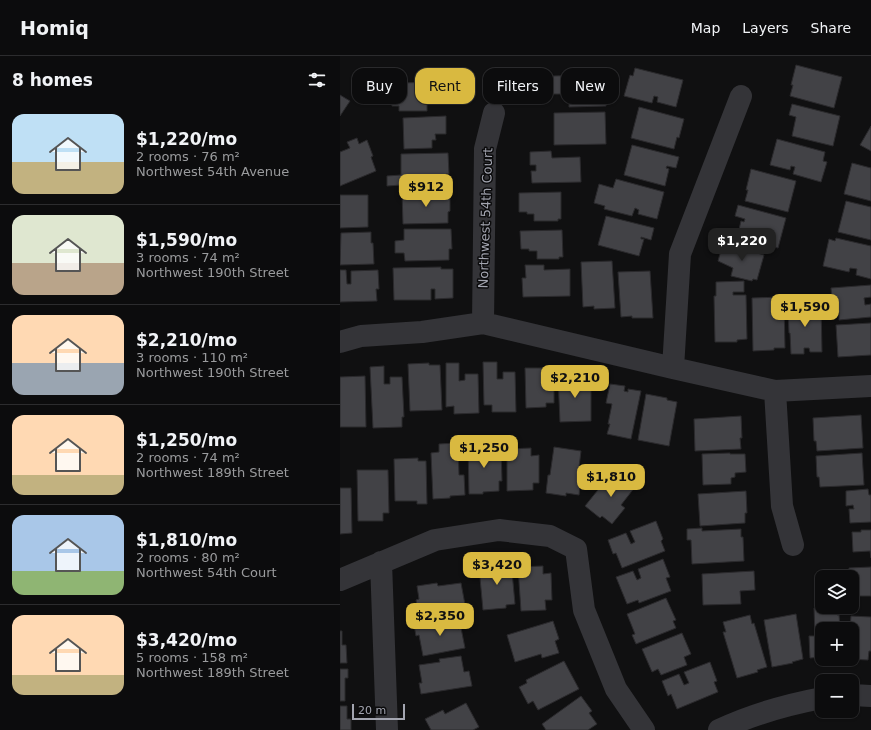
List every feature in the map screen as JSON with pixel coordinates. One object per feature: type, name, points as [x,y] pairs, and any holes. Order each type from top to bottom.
[{"type":"street","points":[[673,368],[680,254],[741,96]]},
{"type":"street","name":"Northwest 54th Court","points":[[482,323],[485,149],[494,113]]},
{"type":"street","points":[[340,342],[361,336],[422,332],[482,323],[775,391],[871,386]]},
{"type":"street","points":[[775,391],[782,506],[793,545]]},
{"type":"street","points":[[340,580],[436,540],[499,530],[550,536],[576,549],[584,610],[616,689],[644,730]]},
{"type":"street","points":[[381,562],[387,730]]},
{"type":"street","points":[[859,695],[871,696]]},
{"type":"street","points":[[719,730],[741,720],[790,704],[815,699]]},
{"type":"building","points":[[796,65],[842,77],[834,108],[790,96]]},
{"type":"building","points":[[635,68],[683,80],[676,107],[657,102],[658,97],[654,96],[652,103],[624,96],[630,75],[633,76]]},
{"type":"building","points":[[553,76],[561,76],[561,94],[553,94]]},
{"type":"building","points":[[407,83],[415,83],[415,104],[427,104],[427,111],[399,111],[399,106],[392,106],[392,104],[407,104]]},
{"type":"building","points":[[340,95],[350,101],[340,116]]},
{"type":"building","points":[[569,104],[606,104],[606,106],[569,107]]},
{"type":"building","points":[[792,104],[840,116],[833,146],[792,136],[796,117],[789,115]]},
{"type":"building","points":[[639,107],[684,119],[679,138],[677,137],[674,149],[631,138]]},
{"type":"building","points":[[605,112],[606,144],[554,145],[554,113]]},
{"type":"building","points":[[446,116],[446,134],[435,134],[436,140],[432,140],[432,148],[404,149],[403,118]]},
{"type":"building","points":[[871,126],[871,151],[860,145]]},
{"type":"building","points":[[357,138],[359,144],[367,140],[373,156],[371,157],[376,171],[340,186],[340,152],[350,148],[347,142]]},
{"type":"building","points":[[777,139],[825,152],[823,161],[827,162],[821,182],[793,174],[795,167],[791,166],[790,170],[770,165]]},
{"type":"building","points":[[632,145],[679,157],[676,168],[667,166],[666,168],[669,169],[665,186],[624,175]]},
{"type":"building","points":[[551,151],[552,158],[580,157],[581,182],[532,183],[531,171],[536,171],[536,165],[530,165],[530,152]]},
{"type":"building","points":[[448,153],[449,174],[446,174],[447,186],[387,186],[387,176],[401,175],[401,154]]},
{"type":"building","points":[[852,163],[871,168],[871,201],[844,194]]},
{"type":"building","points":[[751,169],[796,181],[788,212],[745,201]]},
{"type":"building","points":[[616,179],[664,192],[657,219],[638,214],[639,210],[635,208],[632,216],[604,209],[605,206],[594,203],[599,184],[613,188]]},
{"type":"building","points":[[402,192],[450,192],[450,211],[448,212],[448,223],[403,224]]},
{"type":"building","points":[[561,192],[561,219],[558,219],[558,221],[534,221],[534,214],[519,212],[519,193]]},
{"type":"building","points":[[340,195],[368,195],[368,227],[340,228]]},
{"type":"building","points":[[846,201],[871,207],[871,240],[838,232]]},
{"type":"building","points":[[738,205],[786,218],[778,248],[737,238],[741,221],[744,222],[745,219],[735,216]]},
{"type":"building","points":[[606,216],[654,228],[651,240],[641,237],[641,239],[644,239],[639,256],[598,245]]},
{"type":"building","points":[[404,229],[451,229],[452,249],[449,249],[449,260],[405,261],[404,253],[395,253],[395,241],[404,240]]},
{"type":"building","points":[[562,230],[563,257],[559,257],[559,259],[537,259],[537,251],[521,249],[520,231]]},
{"type":"building","points":[[371,232],[374,264],[340,265],[341,233]]},
{"type":"building","points":[[836,238],[871,246],[871,279],[856,275],[857,269],[850,268],[849,272],[823,266],[829,239],[835,241]]},
{"type":"building","points":[[723,243],[764,255],[757,280],[753,279],[752,281],[731,276],[733,268],[718,261]]},
{"type":"building","points":[[612,261],[615,308],[594,309],[594,306],[583,307],[581,262]]},
{"type":"building","points":[[525,265],[544,265],[544,270],[570,269],[570,296],[523,297],[522,278],[526,278]]},
{"type":"building","points":[[441,267],[441,269],[453,269],[453,298],[435,299],[435,289],[431,289],[431,300],[394,300],[393,268]]},
{"type":"building","points":[[340,270],[346,270],[347,284],[351,284],[351,271],[378,270],[379,289],[376,289],[377,301],[340,302]]},
{"type":"building","points":[[650,271],[653,318],[632,318],[632,316],[621,317],[618,272]]},
{"type":"building","points":[[744,281],[744,292],[733,292],[733,295],[746,295],[747,339],[737,340],[737,342],[715,342],[714,296],[716,296],[716,282]]},
{"type":"building","points":[[871,285],[871,297],[864,298],[865,305],[871,304],[871,317],[839,320],[839,312],[833,313],[831,288]]},
{"type":"building","points":[[781,297],[782,303],[784,303],[785,348],[753,351],[752,298]]},
{"type":"building","points":[[821,304],[822,352],[810,352],[809,348],[804,348],[804,354],[791,354],[788,305]]},
{"type":"building","points":[[871,323],[871,355],[838,357],[836,325]]},
{"type":"building","points":[[483,362],[497,362],[497,379],[503,379],[503,372],[515,372],[516,412],[492,412],[492,405],[484,405]]},
{"type":"building","points":[[429,363],[429,365],[440,365],[442,410],[410,411],[408,364]]},
{"type":"building","points":[[446,363],[459,363],[459,381],[465,380],[465,374],[478,374],[479,413],[454,414],[454,406],[446,407]]},
{"type":"building","points":[[384,366],[384,384],[390,384],[390,377],[402,377],[404,417],[402,417],[402,427],[373,428],[370,367]]},
{"type":"building","points":[[525,368],[543,368],[543,373],[546,373],[546,381],[554,381],[554,403],[546,403],[546,407],[526,408]]},
{"type":"building","points":[[580,375],[580,377],[591,377],[591,421],[560,422],[558,376]]},
{"type":"building","points":[[365,376],[366,427],[340,427],[340,377]]},
{"type":"building","points":[[610,384],[625,386],[624,391],[628,392],[628,389],[641,391],[631,439],[607,434],[610,424],[608,424],[612,404],[606,403]]},
{"type":"building","points":[[646,394],[667,398],[667,400],[677,402],[669,446],[638,440]]},
{"type":"building","points":[[861,415],[863,448],[817,451],[816,441],[814,441],[813,418]]},
{"type":"building","points":[[741,416],[741,449],[695,451],[694,419]]},
{"type":"building","points":[[458,443],[459,475],[464,475],[465,495],[433,499],[431,453],[439,452],[439,444]]},
{"type":"building","points":[[468,443],[485,443],[485,448],[501,447],[502,481],[499,481],[499,491],[483,492],[483,494],[469,494]]},
{"type":"building","points":[[554,447],[581,451],[578,475],[581,475],[579,495],[566,493],[566,496],[546,493]]},
{"type":"building","points":[[531,448],[531,456],[539,455],[539,483],[533,483],[533,490],[507,491],[507,449]]},
{"type":"building","points":[[862,453],[864,485],[820,487],[819,477],[817,477],[816,456]]},
{"type":"building","points":[[702,454],[745,454],[746,472],[735,473],[735,477],[731,478],[731,484],[703,485]]},
{"type":"building","points":[[418,458],[418,461],[426,461],[427,504],[417,504],[417,501],[395,501],[394,459]]},
{"type":"building","points":[[357,470],[388,470],[389,513],[383,513],[383,521],[358,521]]},
{"type":"building","points":[[614,470],[635,487],[621,505],[625,508],[612,524],[602,516],[600,518],[585,506]]},
{"type":"building","points":[[340,488],[351,488],[352,533],[340,534]]},
{"type":"building","points":[[868,489],[869,495],[871,495],[871,522],[850,523],[849,509],[854,509],[853,505],[846,506],[846,491]]},
{"type":"building","points":[[746,491],[747,513],[745,513],[745,523],[700,526],[698,494]]},
{"type":"building","points":[[656,521],[663,539],[661,541],[665,551],[622,568],[616,553],[613,554],[608,540],[626,533],[631,544],[635,542],[630,531]]},
{"type":"building","points":[[702,528],[702,531],[741,529],[741,537],[743,537],[744,561],[692,564],[691,540],[687,540],[687,529]]},
{"type":"building","points":[[861,530],[871,530],[871,558],[870,551],[853,552],[852,532],[861,532]]},
{"type":"building","points":[[663,559],[670,577],[666,578],[671,591],[639,603],[638,600],[627,604],[616,577],[633,571],[637,580],[641,578],[638,569]]},
{"type":"building","points":[[511,561],[515,604],[506,605],[506,608],[483,610],[479,567],[502,565],[502,562]]},
{"type":"building","points":[[543,566],[543,574],[551,573],[552,600],[545,600],[546,610],[521,611],[518,567]]},
{"type":"building","points":[[871,567],[871,596],[859,596],[859,570],[849,570],[849,568]]},
{"type":"building","points":[[754,571],[755,590],[740,591],[741,604],[703,605],[702,574]]},
{"type":"building","points":[[437,583],[438,586],[461,583],[466,610],[419,618],[416,600],[419,599],[417,586]]},
{"type":"building","points":[[666,598],[676,620],[673,621],[676,628],[636,644],[632,635],[635,634],[627,614]]},
{"type":"building","points":[[814,608],[815,614],[839,615],[840,622],[815,622],[815,636]]},
{"type":"building","points":[[796,614],[803,659],[792,662],[793,663],[772,667],[764,620]]},
{"type":"building","points":[[750,615],[752,624],[754,623],[767,667],[757,670],[758,672],[737,678],[723,632],[726,632],[723,622]]},
{"type":"building","points":[[851,616],[871,617],[871,651],[869,651],[868,660],[859,660],[859,622],[851,622]]},
{"type":"building","points":[[456,618],[458,629],[461,628],[465,648],[423,656],[419,635],[416,636],[414,625]]},
{"type":"building","points":[[553,621],[559,639],[555,641],[559,653],[542,658],[541,654],[515,662],[507,635]]},
{"type":"building","points":[[340,631],[342,631],[342,645],[346,645],[347,663],[340,663]]},
{"type":"building","points":[[682,633],[691,654],[684,657],[687,665],[661,675],[658,669],[652,672],[642,649]]},
{"type":"building","points":[[809,636],[815,636],[815,658],[810,658]]},
{"type":"building","points":[[461,656],[464,672],[469,671],[472,686],[421,694],[419,683],[422,683],[419,665],[440,662],[439,659]]},
{"type":"building","points":[[564,661],[579,689],[538,710],[533,701],[528,704],[519,687],[527,683],[526,680]]},
{"type":"building","points":[[710,662],[717,681],[714,682],[718,692],[677,709],[671,694],[668,696],[662,681],[679,674],[684,685],[689,683],[684,672]]},
{"type":"building","points":[[340,669],[348,669],[348,678],[345,678],[345,701],[340,701]]},
{"type":"building","points":[[581,696],[592,711],[589,713],[597,724],[588,730],[546,730],[542,724]]},
{"type":"building","points":[[466,703],[479,727],[473,730],[431,730],[425,719],[443,710],[445,714]]},
{"type":"building","points":[[340,706],[347,706],[347,719],[351,719],[351,730],[340,730]]}]
